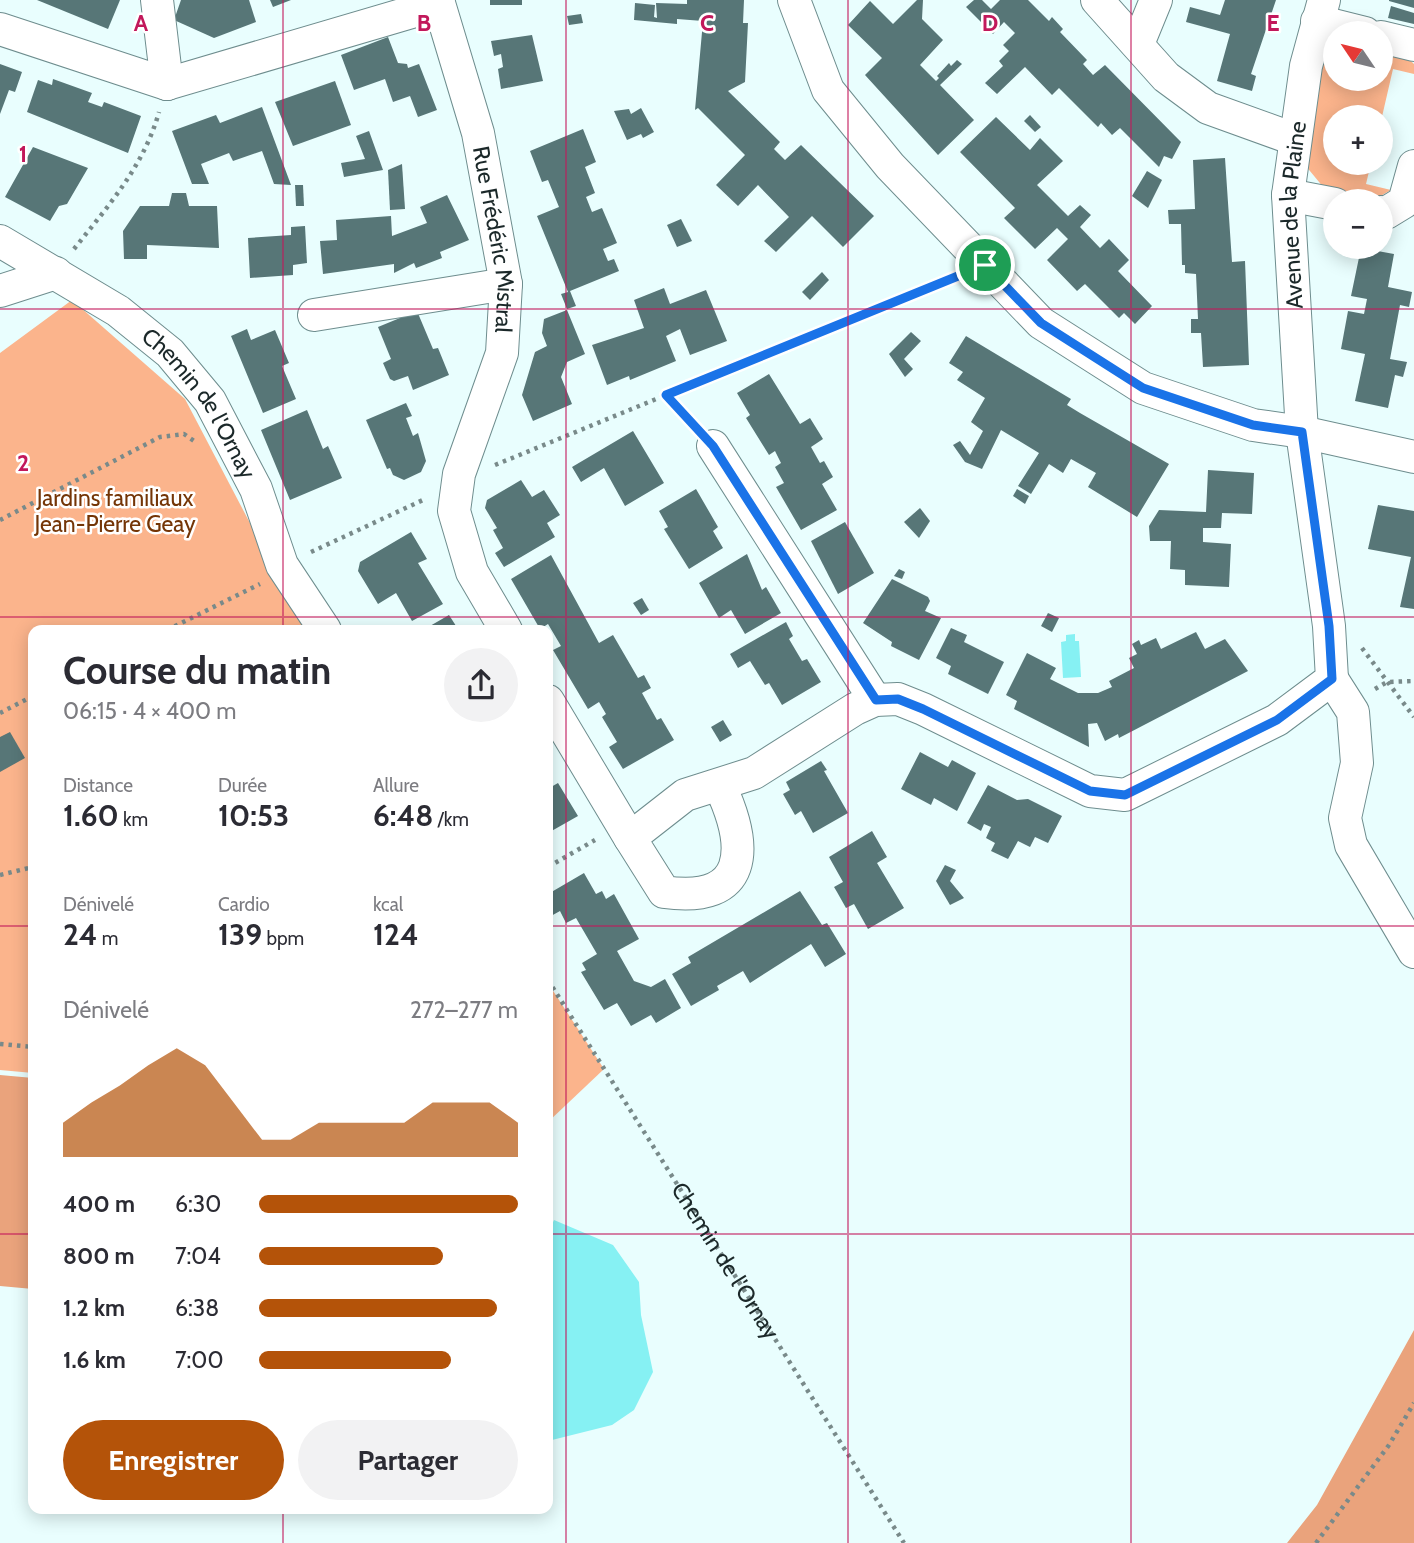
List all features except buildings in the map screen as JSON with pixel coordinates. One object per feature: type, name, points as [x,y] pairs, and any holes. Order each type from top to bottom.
[{"type":"street","points":[[157,0],[167,84]]},
{"type":"street","points":[[794,0],[828,90],[890,166],[1041,323],[1143,388],[1253,425],[1302,432],[1414,457]]},
{"type":"street","points":[[1097,0],[1166,77],[1208,108],[1294,139]]},
{"type":"street","points":[[1138,44],[1156,0]]},
{"type":"street","points":[[0,29],[167,84],[439,2]]},
{"type":"street","name":"Rue Frédéric Mistral","points":[[439,2],[478,133],[506,284],[502,354],[459,474],[454,511],[472,572],[503,625]]},
{"type":"street","points":[[1320,10],[1342,21]]},
{"type":"street","name":"Avenue de la Plaine","points":[[1320,10],[1294,139],[1288,195],[1302,432],[1329,626],[1332,679]]},
{"type":"street","points":[[1393,40],[1414,45]]},
{"type":"street","points":[[1393,209],[1404,202],[1414,166]]},
{"type":"street","points":[[1288,195],[1323,202]]},
{"type":"street","name":"Chemin de l'Ornay","points":[[0,241],[118,311],[170,353],[210,401],[256,489],[282,565],[323,625]]},
{"type":"street","points":[[0,290],[56,273]]},
{"type":"street","points":[[314,315],[506,284]]},
{"type":"street","points":[[713,446],[876,700]]},
{"type":"street","points":[[630,838],[685,795],[754,773],[829,723],[876,700],[898,699],[1090,791],[1125,795],[1277,720],[1332,679],[1351,709],[1357,763],[1345,818],[1351,845],[1414,952]]},
{"type":"street","points":[[553,709],[664,892],[693,896],[721,887],[736,866],[738,844],[730,809],[720,786]]},
{"type":"path","points":[[56,273],[130,177],[152,138],[167,84]]},
{"type":"path","points":[[484,470],[985,265]]},
{"type":"path","points":[[666,395],[713,446]]},
{"type":"path","points":[[0,520],[160,437],[184,434],[200,446]]},
{"type":"path","points":[[177,625],[266,581],[282,565],[426,499],[454,511]]},
{"type":"path","points":[[1329,626],[1347,628],[1414,717]]},
{"type":"path","points":[[1351,709],[1368,693],[1387,682],[1414,681]]},
{"type":"path","points":[[0,712],[28,698]]},
{"type":"path","points":[[553,864],[597,839],[630,838]]},
{"type":"path","points":[[0,875],[28,868]]},
{"type":"path","name":"Chemin de l'Ornay","points":[[553,988],[904,1543]]},
{"type":"path","points":[[0,1044],[28,1047]]},
{"type":"path","points":[[1316,1543],[1389,1445],[1414,1403]]},
{"type":"green space","points":[[1393,56],[1409,59],[1414,64],[1414,74],[1393,69]]},
{"type":"green space","points":[[1323,66],[1323,91],[1388,91],[1385,105],[1323,105],[1323,175],[1368,175],[1366,184],[1387,189],[1324,188],[1305,165]]},
{"type":"green space","name":"Jardins familiaux Jean-Pierre Geay","points":[[72,300],[185,399],[274,569],[311,625],[28,625],[28,1073],[0,1070],[0,353]]},
{"type":"green space","points":[[553,991],[604,1069],[553,1117]]},
{"type":"shaded area","points":[[0,1075],[28,1078],[28,1289],[0,1286]]},
{"type":"shaded area","points":[[1414,1330],[1414,1543],[1287,1543],[1317,1505]]},
{"type":"water","points":[[1075,634],[1075,641],[1079,641],[1081,677],[1063,678],[1061,642],[1066,641],[1066,635]]},
{"type":"water","points":[[554,1220],[613,1245],[639,1282],[641,1315],[653,1372],[634,1410],[612,1425],[553,1440]]},
{"type":"route","points":[[985,265],[1041,323],[1143,388],[1253,425],[1302,432],[1331,640],[1332,679],[1277,720],[1125,795],[1090,791],[898,699],[876,700],[713,446],[666,395],[985,265]]}]
